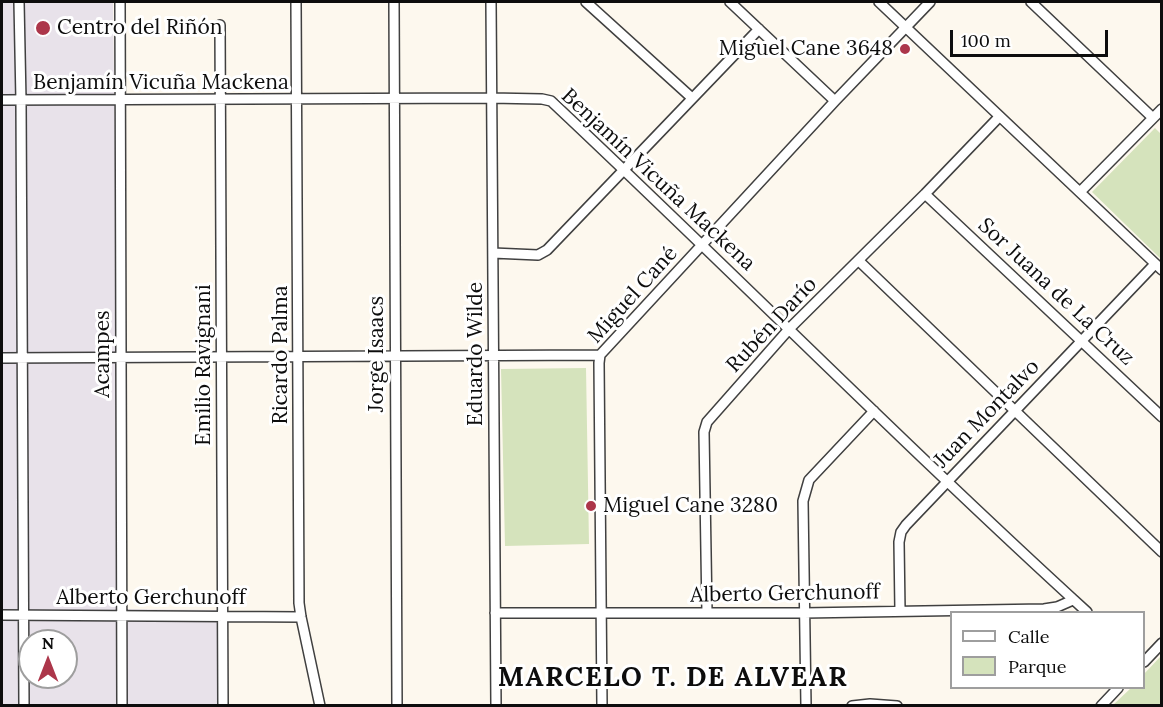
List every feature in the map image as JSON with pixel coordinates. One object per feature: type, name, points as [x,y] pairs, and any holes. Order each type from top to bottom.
[{"type":"street","points":[[19,2],[24,705]]},
{"type":"street","name":"Acampes","points":[[120,2],[122,705]]},
{"type":"street","name":"Ricardo Palma","points":[[296,2],[301,617],[320,705]]},
{"type":"street","name":"Jorge Isaacs","points":[[394,2],[397,705]]},
{"type":"street","name":"Eduardo Wilde","points":[[491,2],[496,705]]},
{"type":"street","points":[[586,2],[692,99]]},
{"type":"street","points":[[730,2],[835,101]]},
{"type":"street","points":[[879,2],[1158,267]]},
{"type":"street","name":"Miguel Cané","points":[[602,705],[598,363],[600,355],[930,2]]},
{"type":"street","points":[[1031,2],[1153,118]]},
{"type":"street","name":"Emilio Ravignani","points":[[220,24],[223,705]]},
{"type":"street","points":[[493,254],[538,255],[547,250],[759,29]]},
{"type":"street","name":"Benjamín Vicuña Mackena","points":[[2,100],[542,99],[550,101],[703,244],[946,482],[1086,611]]},
{"type":"street","points":[[1080,192],[1161,109]]},
{"type":"street","name":"Rubén Darío","points":[[707,613],[705,426],[790,328],[859,261],[999,117]]},
{"type":"street","name":"Sor Juana de La Cruz","points":[[925,194],[1161,417]]},
{"type":"street","points":[[859,261],[1161,552]]},
{"type":"street","name":"Juan Montalvo","points":[[900,611],[899,542],[901,532],[1082,341],[1158,267]]},
{"type":"street","points":[[2,358],[600,355]]},
{"type":"street","points":[[806,705],[805,491],[809,480],[874,411]]},
{"type":"street","name":"Alberto Gerchunoff","points":[[495,613],[804,613],[1044,609],[1057,607],[1073,600]]},
{"type":"street","name":"Alberto Gerchunoff","points":[[2,615],[301,617]]},
{"type":"street","points":[[1145,660],[1161,644]]},
{"type":"street","points":[[1101,705],[1116,689]]},
{"type":"street","points":[[852,705],[897,705]]},
{"type":"shaded area","points":[[2,2],[113,2],[121,609],[217,610],[218,705],[2,705]]},
{"type":"green space","points":[[1155,128],[1161,134],[1161,259],[1092,192]]},
{"type":"green space","points":[[586,368],[589,544],[505,546],[501,369]]},
{"type":"green space","points":[[1161,656],[1161,705],[1113,705],[1130,689],[1145,689],[1145,673]]},
{"type":"place","name":"Centro del Riñón","points":[[43,28]]},
{"type":"place","name":"Miguel Cane 3648","points":[[905,49]]},
{"type":"place","name":"Miguel Cane 3280","points":[[591,506]]},
{"type":"district","name":"MARCELO T. DE ALVEAR","points":[[673,678]]}]
